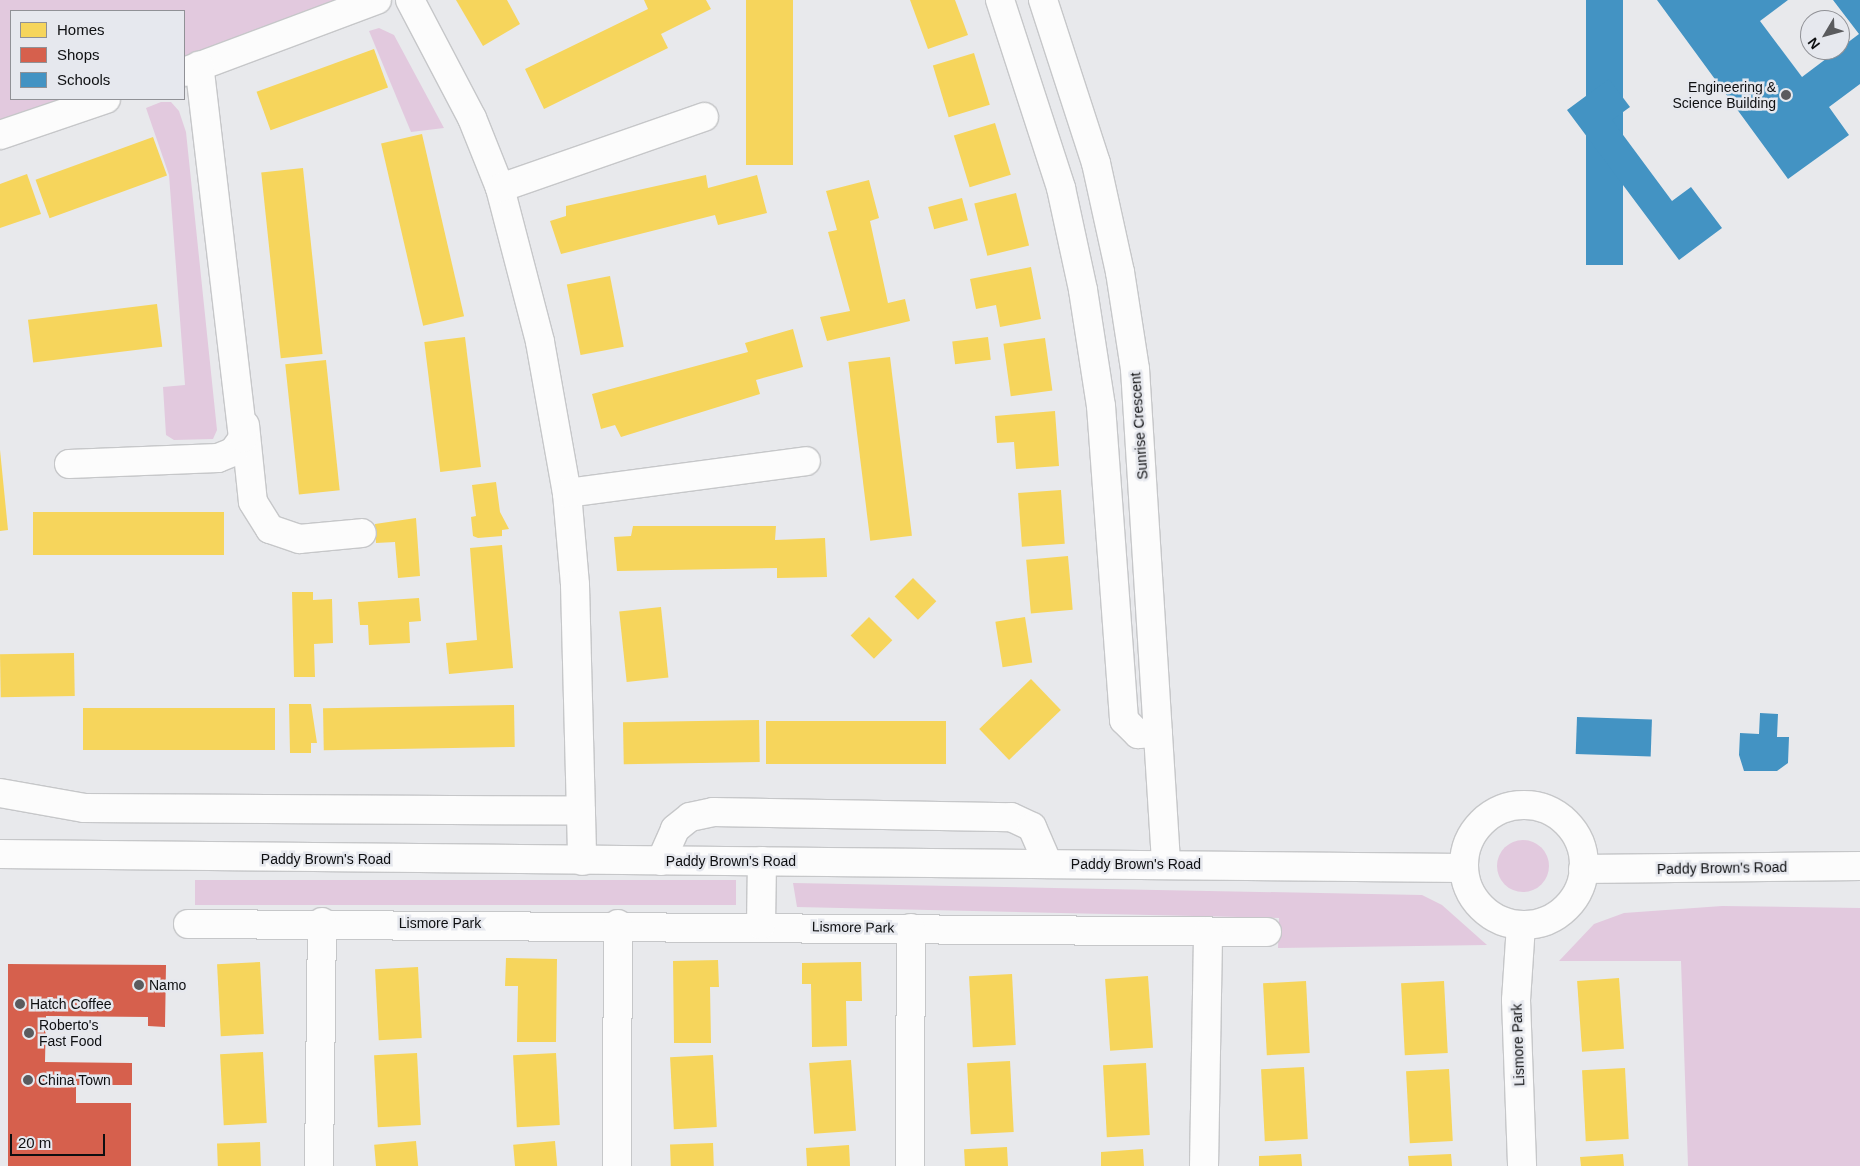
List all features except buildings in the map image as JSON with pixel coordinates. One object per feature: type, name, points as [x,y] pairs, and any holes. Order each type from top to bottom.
[{"type":"street","points":[[362,533],[299,539],[270,529],[253,502],[244,421],[191,69],[377,0]]},
{"type":"street","points":[[410,0],[472,118],[500,188],[540,342],[567,493],[575,585],[582,861]]},
{"type":"street","points":[[1000,0],[1061,188],[1083,290],[1101,406],[1124,720],[1138,734],[1158,733]]},
{"type":"street","name":"Sunrise Crescent","points":[[1043,0],[1096,163],[1128,324],[1140,413],[1166,863]]},
{"type":"street","points":[[0,135],[103,100]]},
{"type":"street","points":[[500,188],[704,117]]},
{"type":"street","points":[[69,464],[227,456],[240,444],[244,421]]},
{"type":"street","points":[[567,493],[806,461]]},
{"type":"street","points":[[0,793],[84,808],[582,811]]},
{"type":"street","points":[[1524,804],[1544,808],[1574,831],[1582,849],[1584,869],[1572,902],[1558,914],[1522,925],[1489,914],[1476,901],[1463,868],[1471,836],[1481,823],[1494,812],[1524,804]]},
{"type":"street","points":[[661,860],[675,829],[690,817],[713,812],[1010,817],[1032,827],[1048,864]]},
{"type":"street","name":"Paddy Brown's Road","points":[[0,854],[582,861],[1166,863],[1463,868]]},
{"type":"street","points":[[762,862],[762,925]]},
{"type":"street","name":"Paddy Brown's Road","points":[[1584,869],[1860,866]]},
{"type":"street","points":[[319,1166],[322,922]]},
{"type":"street","name":"Lismore Park","points":[[188,924],[322,922],[911,928],[910,1166]]},
{"type":"street","points":[[618,924],[618,1166]]},
{"type":"street","name":"Lismore Park","points":[[1522,925],[1516,1000],[1522,1166]]},
{"type":"street","points":[[911,928],[1267,932]]},
{"type":"street","points":[[1204,1166],[1208,932]]},
{"type":"shaded area","points":[[0,0],[357,0],[185,63],[185,10],[10,10],[10,100],[82,100],[0,125]]},
{"type":"shaded area","points":[[379,28],[394,35],[444,128],[411,132],[369,31]]},
{"type":"shaded area","points":[[161,102],[171,102],[179,111],[186,132],[217,430],[213,439],[174,440],[166,435],[163,387],[185,385],[169,175],[146,108]]},
{"type":"shaded area","points":[[1518,840],[1528,840],[1542,847],[1549,861],[1549,871],[1542,885],[1528,892],[1518,892],[1508,888],[1501,881],[1497,871],[1497,861],[1501,851],[1508,844]]},
{"type":"shaded area","points":[[195,880],[736,880],[736,905],[195,905]]},
{"type":"shaded area","points":[[793,883],[1422,895],[1442,905],[1487,945],[1278,948],[1279,918],[797,907]]},
{"type":"shaded area","points":[[1722,906],[1860,908],[1860,1166],[1688,1166],[1681,961],[1559,961],[1594,924],[1624,913]]},
{"type":"place","name":"Engineering & Science Building","points":[[1786,95]]},
{"type":"place","name":"Namo","points":[[139,985]]},
{"type":"place","name":"Hatch Coffee","points":[[20,1004]]},
{"type":"place","name":"Roberto's Fast Food","points":[[29,1033]]},
{"type":"place","name":"China Town","points":[[28,1080]]}]
